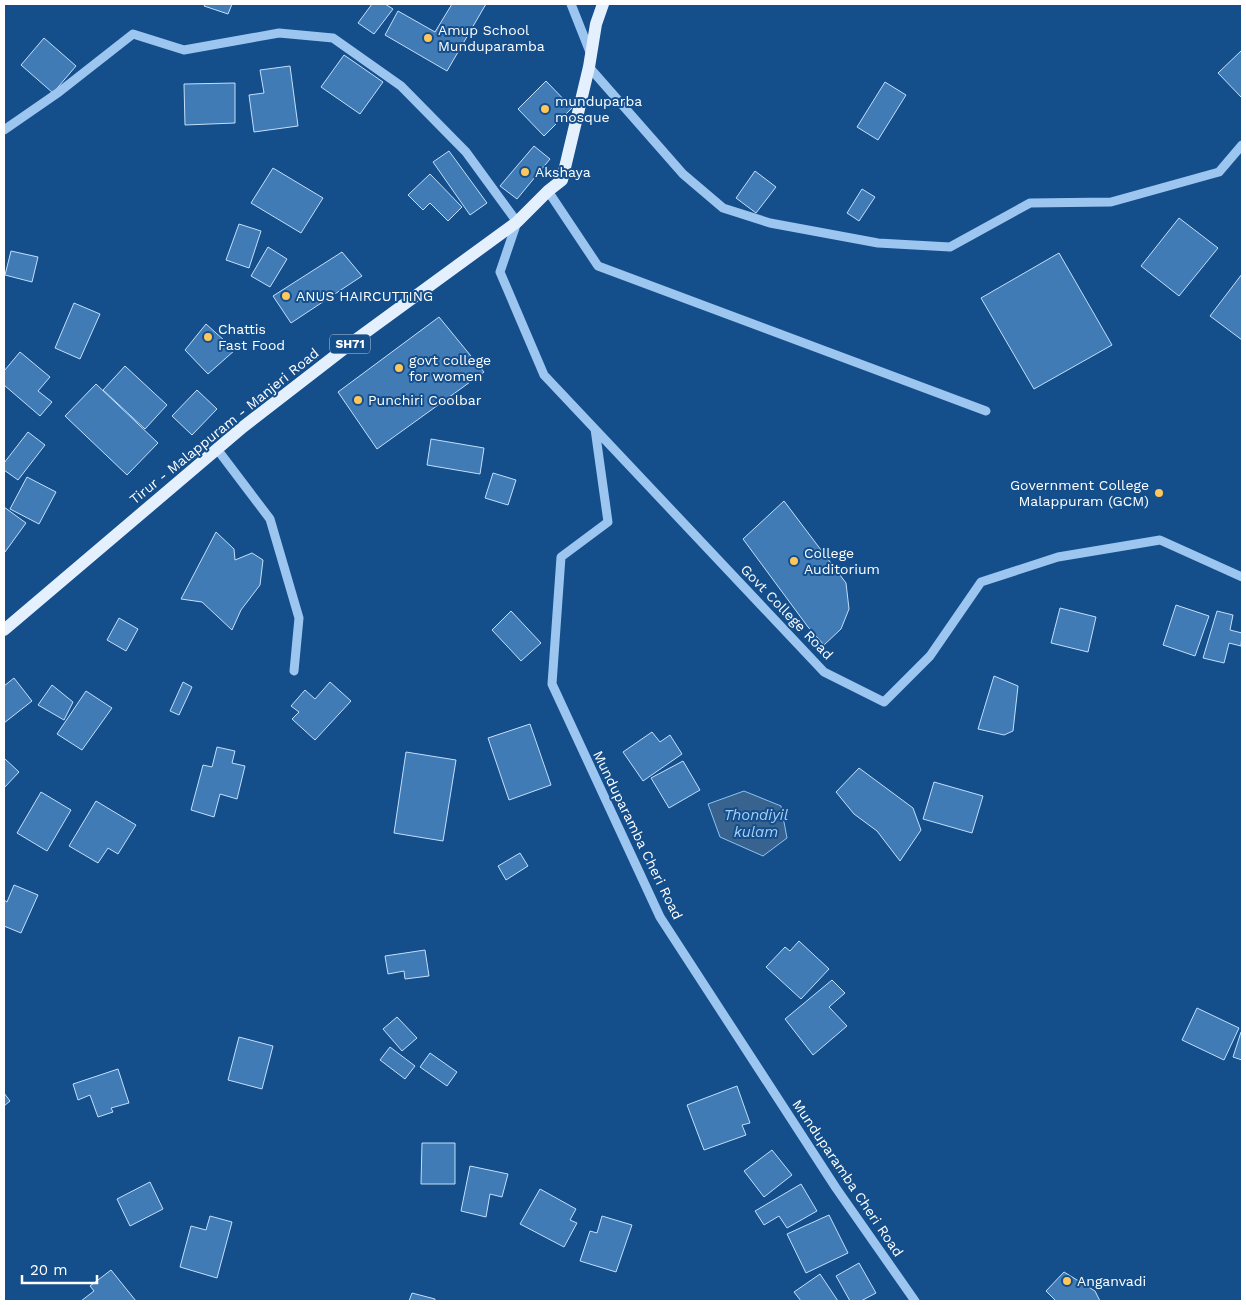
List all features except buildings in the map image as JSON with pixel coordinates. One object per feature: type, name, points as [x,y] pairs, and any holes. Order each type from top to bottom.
[{"type":"main road","name":"Tirur - Malappuram - Manjeri Road","points":[[4,630],[217,449],[358,338],[517,222],[548,191],[562,180],[589,67],[596,24],[603,4]]},
{"type":"street","points":[[572,4],[590,52]]},
{"type":"street","points":[[4,130],[60,92],[133,34],[184,50],[279,33],[333,38],[402,86],[466,152],[517,222]]},
{"type":"street","points":[[589,67],[684,174],[723,208],[770,223],[878,243],[950,247],[1030,202],[1111,202],[1219,172],[1242,145]]},
{"type":"street","points":[[548,191],[598,266],[986,412]]},
{"type":"street","name":"Govt College Road","points":[[517,222],[500,272],[544,375],[824,672],[884,702],[930,656],[981,582],[1058,557],[1160,540],[1242,577]]},
{"type":"street","name":"Munduparamba Cheri Road","points":[[594,428],[608,522],[561,557],[552,684],[660,917],[836,1188],[915,1301]]},
{"type":"street","points":[[217,449],[270,519],[299,618],[294,671]]},
{"type":"water","name":"Thondiyil kulam","points":[[744,791],[781,806],[787,838],[763,856],[720,837],[708,804]]},
{"type":"place","name":"Amup School Munduparamba","points":[[428,38]]},
{"type":"place","name":"munduparba mosque","points":[[545,109]]},
{"type":"place","name":"Akshaya","points":[[525,172]]},
{"type":"place","name":"ANUS HAIRCUTTING","points":[[286,296]]},
{"type":"place","name":"Chattis Fast Food","points":[[208,337]]},
{"type":"place","name":"govt college for women","points":[[399,368]]},
{"type":"place","name":"Punchiri Coolbar","points":[[358,400]]},
{"type":"place","name":"Government College Malappuram (GCM)","points":[[1159,493]]},
{"type":"place","name":"College Auditorium","points":[[794,561]]},
{"type":"place","name":"Anganvadi","points":[[1067,1281]]}]
